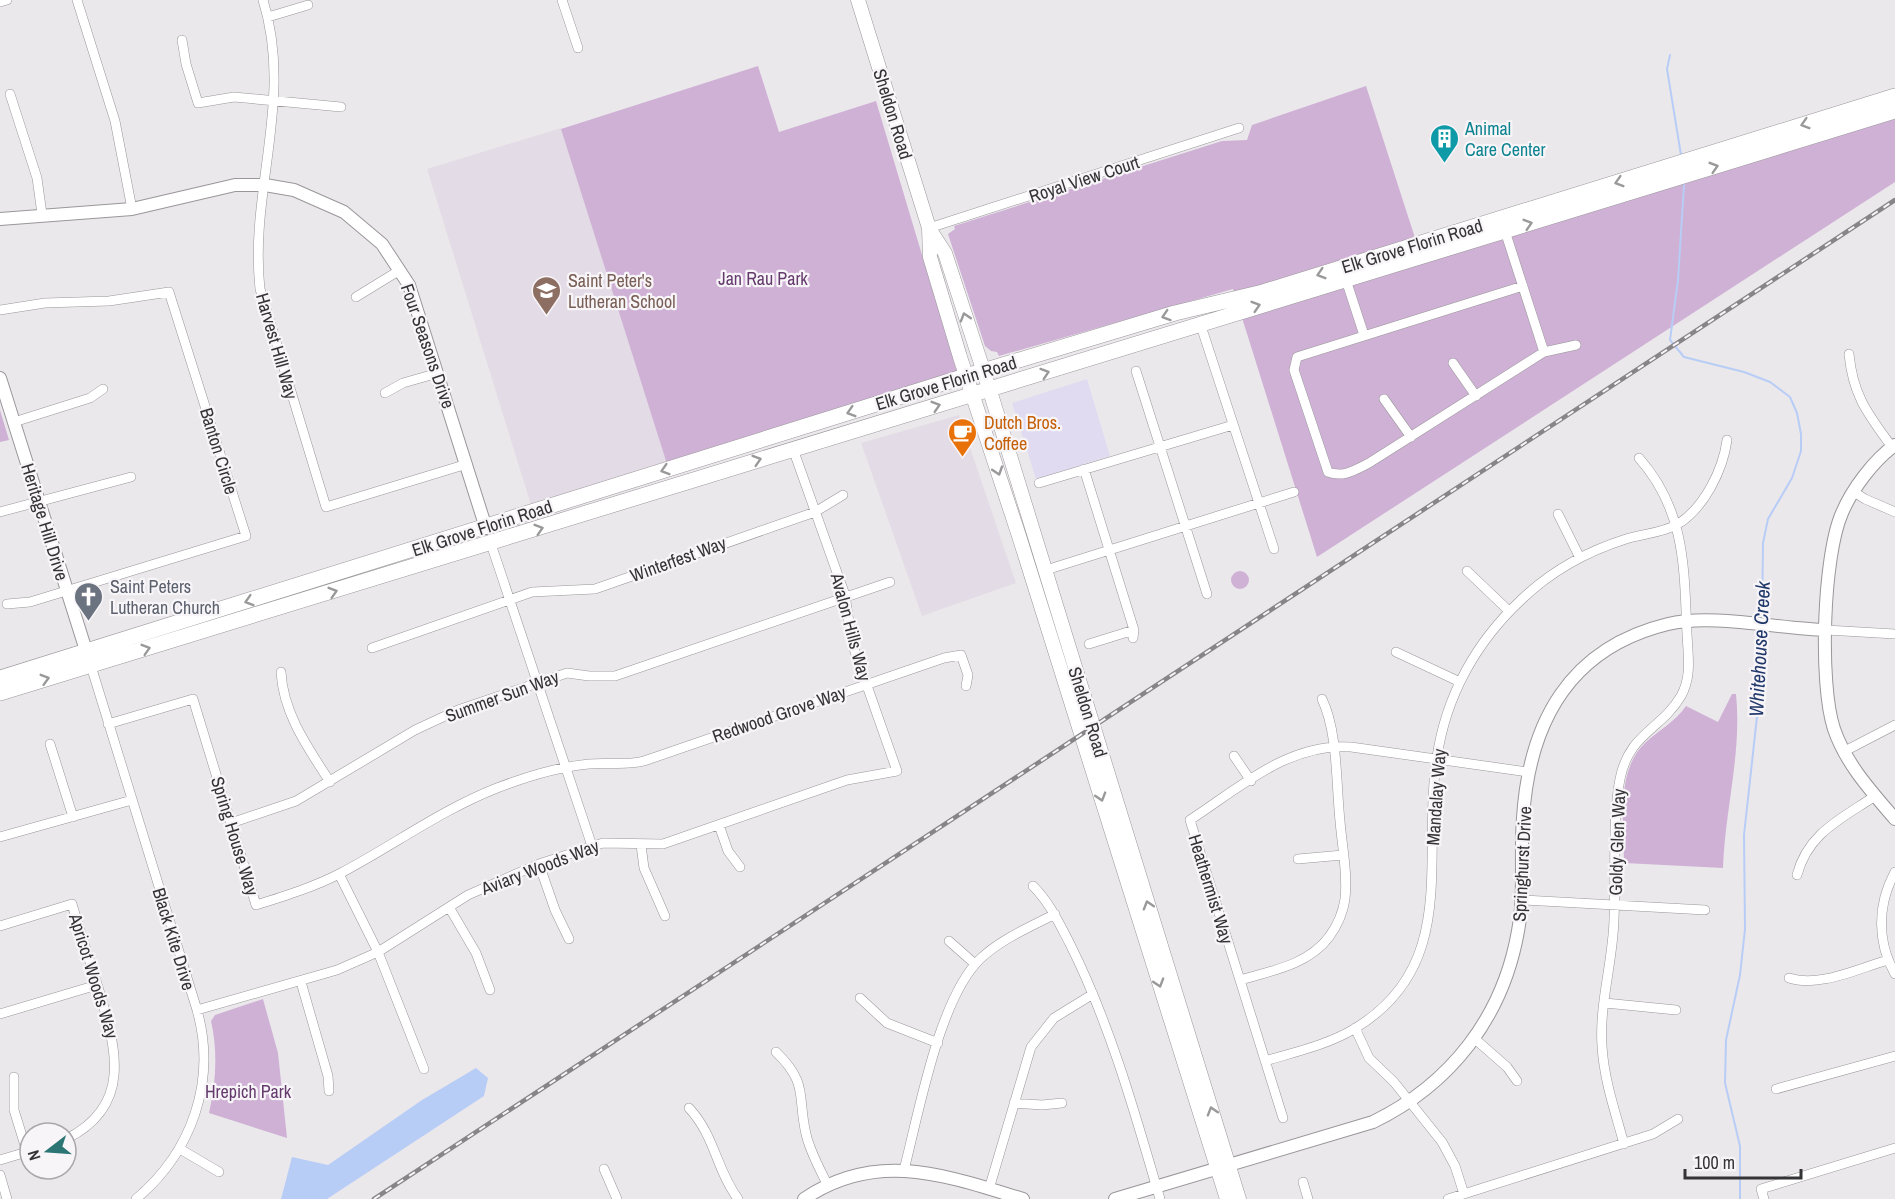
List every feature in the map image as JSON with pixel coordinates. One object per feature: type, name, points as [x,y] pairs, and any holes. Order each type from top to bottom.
[{"type":"main road","name":"Sheldon Road","points":[[858,0],[928,228],[930,257],[967,377],[1224,1168],[1239,1199]]},
{"type":"main road","name":"Elk Grove Florin Road","points":[[0,678],[89,659],[396,572],[793,449],[990,391],[1200,323],[1472,241],[1491,228],[1895,96]]},
{"type":"main road","name":"Elk Grove Florin Road","points":[[0,693],[89,659],[512,518],[1175,313],[1275,288],[1501,225],[1895,111]]},
{"type":"main road","name":"Sheldon Road","points":[[928,228],[945,253],[1046,570],[1224,1168],[1227,1199]]},
{"type":"main road","points":[[1200,323],[1203,314],[1210,312],[1216,303]]},
{"type":"main road","points":[[490,544],[492,536],[507,528],[512,518]]},
{"type":"main road","points":[[396,572],[409,558],[472,539],[482,535],[486,528]]},
{"type":"main road","points":[[1019,537],[1027,543],[1039,577],[1054,598]]},
{"type":"street","points":[[0,2],[7,0]]},
{"type":"street","points":[[77,0],[115,121],[132,209]]},
{"type":"street","name":"Harvest Hill Way","points":[[262,0],[268,17],[275,55],[258,257],[260,289],[326,507],[467,464]]},
{"type":"street","points":[[562,0],[578,48]]},
{"type":"street","points":[[268,17],[308,5]]},
{"type":"street","points":[[182,40],[186,64],[198,103],[234,97],[341,107]]},
{"type":"street","points":[[10,94],[37,178],[42,214]]},
{"type":"street","name":"Royal View Court","points":[[928,228],[1239,128]]},
{"type":"street","name":"Four Seasons Drive","points":[[0,219],[42,214],[132,209],[214,188],[265,185],[314,197],[344,212],[382,244],[400,270],[415,300],[486,528]]},
{"type":"street","points":[[1501,225],[1544,352]]},
{"type":"street","points":[[356,297],[400,270]]},
{"type":"street","points":[[1346,280],[1364,335]]},
{"type":"street","points":[[1523,286],[1302,354],[1294,362],[1323,464],[1328,472],[1335,475],[1345,474],[1411,437],[1544,352],[1576,345]]},
{"type":"street","name":"Banton Circle","points":[[0,310],[45,303],[109,301],[169,292],[246,536],[30,602],[8,604]]},
{"type":"street","points":[[1200,323],[1274,549]]},
{"type":"street","points":[[1849,354],[1851,372],[1860,401],[1894,446],[1854,492],[1835,531],[1829,575],[1826,630],[1827,706],[1851,767],[1895,819]]},
{"type":"street","points":[[1453,363],[1476,396]]},
{"type":"street","points":[[1136,371],[1207,594]]},
{"type":"street","points":[[385,393],[403,383],[438,373]]},
{"type":"street","name":"Heritage Hill Drive","points":[[0,378],[89,659]]},
{"type":"street","points":[[14,422],[90,398],[103,389]]},
{"type":"street","points":[[1384,399],[1411,437]]},
{"type":"street","points":[[1039,483],[1233,425]]},
{"type":"street","points":[[1677,525],[1702,500],[1724,458],[1727,440]]},
{"type":"street","name":"Avalon Hills Way","points":[[793,449],[845,595],[852,643],[897,771]]},
{"type":"street","name":"Goldy Glen Way","points":[[1624,1144],[1606,1079],[1602,1045],[1615,907],[1620,778],[1632,747],[1644,732],[1671,710],[1682,694],[1689,671],[1684,556],[1677,525],[1651,473],[1639,458]]},
{"type":"street","points":[[1084,469],[1134,634],[1089,644]]},
{"type":"street","points":[[0,512],[131,477]]},
{"type":"street","points":[[1046,570],[1294,492]]},
{"type":"street","points":[[1854,492],[1865,500],[1895,512]]},
{"type":"street","name":"Winterfest Way","points":[[372,648],[532,592],[595,589],[815,512],[843,495]]},
{"type":"street","points":[[1558,514],[1580,558]]},
{"type":"street","name":"Mandalay Way","points":[[1265,1061],[1324,1043],[1355,1028],[1382,1008],[1399,988],[1423,944],[1432,894],[1436,759],[1448,712],[1460,682],[1479,649],[1509,611],[1539,584],[1580,558],[1627,538],[1677,525]]},
{"type":"street","points":[[490,544],[507,601],[592,846]]},
{"type":"street","points":[[1467,571],[1509,611]]},
{"type":"street","name":"Summer Sun Way","points":[[231,823],[296,801],[415,730],[458,710],[567,673],[615,676],[845,595],[890,582]]},
{"type":"street","name":"Springhurst Drive","points":[[1116,1199],[1158,1193],[1224,1168],[1358,1127],[1408,1103],[1442,1077],[1475,1039],[1496,1002],[1510,967],[1522,900],[1523,817],[1528,772],[1544,720],[1558,696],[1576,675],[1620,641],[1670,623],[1701,621],[1826,630]]},
{"type":"street","points":[[1826,630],[1895,634]]},
{"type":"street","points":[[1396,652],[1460,682]]},
{"type":"street","name":"Redwood Grove Way","points":[[565,768],[644,761],[944,658],[961,655],[968,675],[966,686]]},
{"type":"street","name":"Black Kite Drive","points":[[89,659],[196,1010],[204,1053],[202,1084],[194,1118],[180,1149],[163,1174],[136,1199]]},
{"type":"street","points":[[281,672],[283,691],[294,721],[330,782]]},
{"type":"street","name":"Spring House Way","points":[[108,724],[193,699],[256,905],[339,874],[419,825],[469,799],[555,768],[565,768]]},
{"type":"street","points":[[1240,980],[1303,960],[1329,937],[1341,915],[1345,898],[1343,855],[1333,746],[1329,717],[1322,699]]},
{"type":"street","points":[[1844,752],[1895,725]]},
{"type":"street","points":[[50,744],[73,817]]},
{"type":"street","name":"Heathermist Way","points":[[1283,1118],[1190,820],[1293,755],[1333,746],[1528,772]]},
{"type":"street","points":[[1234,756],[1251,781]]},
{"type":"street","name":"Aviary Woods Way","points":[[196,1010],[301,982],[378,952],[490,884],[539,864],[592,846],[613,842],[641,845],[663,844],[847,780],[897,771]]},
{"type":"street","points":[[1797,875],[1801,858],[1812,841],[1875,796]]},
{"type":"street","points":[[0,837],[132,800]]},
{"type":"street","points":[[719,825],[728,851],[740,867]]},
{"type":"street","points":[[641,845],[644,868],[665,916]]},
{"type":"street","points":[[1298,859],[1343,855]]},
{"type":"street","points":[[539,864],[555,910],[569,939]]},
{"type":"street","points":[[1895,872],[1885,895],[1881,921],[1888,960],[1895,974]]},
{"type":"street","points":[[339,874],[378,952],[424,1069]]},
{"type":"street","points":[[1033,886],[1055,914],[1093,994],[1158,1193]]},
{"type":"street","points":[[1522,900],[1615,907],[1705,910]]},
{"type":"street","name":"Apricot Woods Way","points":[[0,926],[72,903],[115,1046],[115,1074],[100,1111],[85,1128],[78,1132]]},
{"type":"street","points":[[449,907],[476,953],[490,990]]},
{"type":"street","points":[[904,1170],[938,1043],[956,993],[975,964],[995,946],[1055,914]]},
{"type":"street","points":[[949,941],[975,964]]},
{"type":"street","points":[[1789,978],[1835,976],[1888,960]]},
{"type":"street","points":[[301,982],[328,1076],[329,1091]]},
{"type":"street","points":[[0,1014],[97,985]]},
{"type":"street","points":[[989,1189],[1027,1055],[1041,1031],[1061,1012],[1093,994]]},
{"type":"street","points":[[860,998],[872,1012],[895,1028],[938,1043]]},
{"type":"street","points":[[1605,1003],[1676,1010]]},
{"type":"street","points":[[1355,1028],[1369,1058],[1394,1082],[1408,1103],[1447,1150],[1464,1194]]},
{"type":"street","points":[[1475,1039],[1507,1067],[1517,1081]]},
{"type":"street","points":[[776,1052],[792,1070],[800,1086],[807,1139],[828,1186]]},
{"type":"street","points":[[1776,1089],[1895,1056]]},
{"type":"street","points":[[14,1077],[13,1104],[18,1121]]},
{"type":"street","points":[[1014,1103],[1042,1105],[1062,1103]]},
{"type":"street","points":[[689,1108],[709,1133],[725,1177],[738,1199]]},
{"type":"street","points":[[1448,1199],[1624,1144],[1661,1131],[1678,1119]]},
{"type":"street","points":[[1764,1199],[1761,1189],[1895,1148]]},
{"type":"street","points":[[180,1149],[219,1172]]},
{"type":"street","points":[[0,1160],[18,1154]]},
{"type":"street","points":[[604,1169],[617,1199]]},
{"type":"street","points":[[804,1199],[828,1186],[872,1172],[904,1170],[949,1177],[1023,1199]]},
{"type":"street","points":[[0,1175],[7,1199]]},
{"type":"street","points":[[1303,1182],[1308,1199]]},
{"type":"shaded area","name":"Saint Peter's Lutheran School","points":[[561,128],[667,464],[531,505],[427,169]]},
{"type":"shaded area","points":[[1087,379],[1110,456],[1036,479],[1012,403]]},
{"type":"shaded area","points":[[959,415],[1016,583],[922,616],[861,443]]},
{"type":"green space","name":"Jan Rau Park","points":[[758,66],[779,132],[876,101],[957,372],[667,464],[561,129]]},
{"type":"green space","points":[[1366,86],[1416,241],[1895,92],[1895,182],[1317,557],[1233,289],[999,356],[997,352],[985,346],[948,234],[955,229],[954,226],[1222,141],[1247,140],[1252,125]]},
{"type":"green space","points":[[0,410],[9,440],[0,442]]},
{"type":"green space","points":[[1240,571],[1246,574],[1249,580],[1246,586],[1240,589],[1234,586],[1231,580],[1234,574]]},
{"type":"green space","points":[[1732,694],[1736,694],[1737,738],[1723,868],[1624,863],[1623,800],[1629,768],[1635,755],[1686,706],[1718,722]]},
{"type":"green space","name":"Hrepich Park","points":[[263,999],[278,1053],[287,1138],[209,1113],[215,1067],[215,1044],[211,1021],[215,1015]]},
{"type":"water","points":[[476,1068],[488,1078],[484,1096],[327,1199],[281,1199],[292,1157],[328,1165],[422,1100]]},
{"type":"waterway","name":"Whitehouse Creek","points":[[1670,55],[1667,69],[1681,155]]},
{"type":"waterway","name":"Whitehouse Creek","points":[[1684,185],[1678,280],[1670,340],[1684,357],[1744,372],[1770,382],[1790,397],[1797,413],[1801,434],[1801,451],[1792,478],[1768,519],[1763,543],[1762,619]]},
{"type":"waterway","name":"Whitehouse Creek","points":[[1740,1199],[1740,1146],[1725,1083],[1726,1040],[1740,975],[1745,929],[1744,835],[1761,680],[1762,628]]},
{"type":"railway","points":[[374,1199],[1895,200]]},
{"type":"place","name":"Animal Care Center","points":[[1444,164]]},
{"type":"place","name":"Saint Peter's Lutheran School","points":[[547,316]]},
{"type":"place","name":"Dutch Bros. Coffee","points":[[963,458]]},
{"type":"place","name":"Saint Peters Lutheran Church","points":[[89,622]]}]
